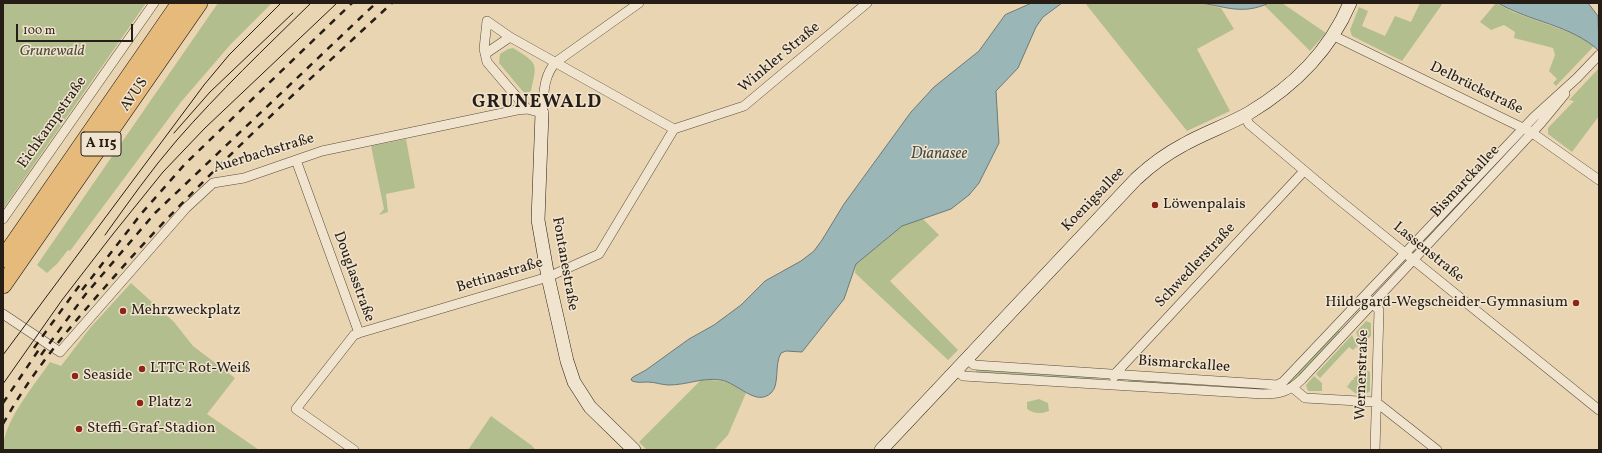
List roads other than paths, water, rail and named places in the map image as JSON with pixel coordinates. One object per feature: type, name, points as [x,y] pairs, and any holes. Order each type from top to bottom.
[{"type":"highway","name":"AVUS","points":[[3,259],[180,3]]},
{"type":"highway","name":"AVUS","points":[[3,285],[199,3]]},
{"type":"main road","name":"Koenigsallee","points":[[882,450],[1122,192],[1155,162],[1183,145],[1244,115],[1287,87],[1323,51],[1334,36],[1350,3]]},
{"type":"main road","name":"Fontanestraße","points":[[542,113],[538,220],[548,277],[574,382],[590,408],[634,450]]},
{"type":"street","name":"Eichkampstraße","points":[[3,219],[154,3]]},
{"type":"street","points":[[556,62],[639,3]]},
{"type":"street","name":"Winkler Straße","points":[[674,129],[744,106],[867,3]]},
{"type":"street","points":[[527,109],[487,62],[484,48],[487,21],[510,37],[674,129]]},
{"type":"street","name":"Delbrückstraße","points":[[1334,36],[1528,130],[1599,180]]},
{"type":"street","points":[[485,54],[510,37]]},
{"type":"street","name":"Bismarckallee","points":[[967,359],[974,365],[1277,385],[1286,380],[1406,253],[1528,130],[1597,57]]},
{"type":"street","name":"Fontanestraße","points":[[542,113],[547,74],[556,62]]},
{"type":"street","name":"Auerbachstraße","points":[[3,314],[60,352],[186,208],[204,190],[216,182],[244,178],[322,150],[368,140],[527,109],[542,113]]},
{"type":"street","name":"Lassenstraße","points":[[1244,115],[1248,124],[1304,171],[1599,410]]},
{"type":"street","name":"Bettinastraße","points":[[359,333],[548,277],[599,254],[674,129]]},
{"type":"street","name":"Bismarckallee","points":[[957,370],[963,376],[1263,394],[1278,394],[1293,388],[1414,260],[1528,130]]},
{"type":"street","name":"Douglasstraße","points":[[296,160],[359,333],[354,335],[296,409],[354,450]]},
{"type":"street","name":"Schwedlerstraße","points":[[1115,374],[1304,171]]},
{"type":"street","points":[[1365,296],[1372,303]]},
{"type":"street","name":"Wernerstraße","points":[[1372,303],[1379,310],[1375,450]]},
{"type":"street","points":[[1114,384],[1115,374]]},
{"type":"street","points":[[1293,388],[1305,398],[1376,402],[1437,450]]},
{"type":"water","name":"Dianasee","points":[[1032,3],[1062,3],[1043,17],[1036,27],[1018,68],[996,91],[999,143],[979,183],[969,195],[951,209],[902,226],[856,264],[844,299],[802,352],[786,351],[781,353],[774,389],[771,393],[765,397],[753,396],[734,385],[714,379],[669,385],[632,381],[631,379],[633,377],[646,370],[689,339],[714,325],[741,305],[765,281],[801,261],[814,251],[844,204],[911,112],[934,87],[979,51],[1005,15]]},
{"type":"water","points":[[1201,3],[1269,3],[1251,9],[1235,9]]},
{"type":"water","points":[[1498,3],[1588,3],[1598,16],[1599,51],[1588,42],[1564,29],[1523,15]]},
{"type":"tram line","points":[[3,355],[204,85],[229,55],[281,3]]},
{"type":"tram line","points":[[105,235],[167,151],[259,53],[311,3]]},
{"type":"tram line","points":[[3,384],[62,300],[163,172],[205,128],[337,3]]},
{"type":"tram line","points":[[174,133],[210,92],[293,13]]},
{"type":"railway","points":[[82,290],[141,214],[185,164],[352,3]]},
{"type":"railway","points":[[41,355],[85,295],[155,213],[376,3]]},
{"type":"railway","points":[[3,424],[14,405],[51,352],[140,248],[245,140],[392,3]]},
{"type":"railway","points":[[34,348],[82,282]]},
{"type":"railway","points":[[3,403],[42,345]]},
{"type":"place","name":"Löwenpalais","points":[[1155,205]]},
{"type":"place","name":"Hildegard-Wegscheider-Gymnasium","points":[[1576,303]]},
{"type":"place","name":"Mehrzweckplatz","points":[[123,311]]},
{"type":"place","name":"LTTC Rot-Weiß","points":[[142,369]]},
{"type":"place","name":"Seaside","points":[[75,376]]},
{"type":"place","name":"Platz 2","points":[[140,403]]},
{"type":"place","name":"Steffi-Graf-Stadion","points":[[79,429]]},
{"type":"district","name":"GRUNEWALD","points":[[537,104]]},
{"type":"park label","name":"Grunewald","points":[[52,52]]}]
